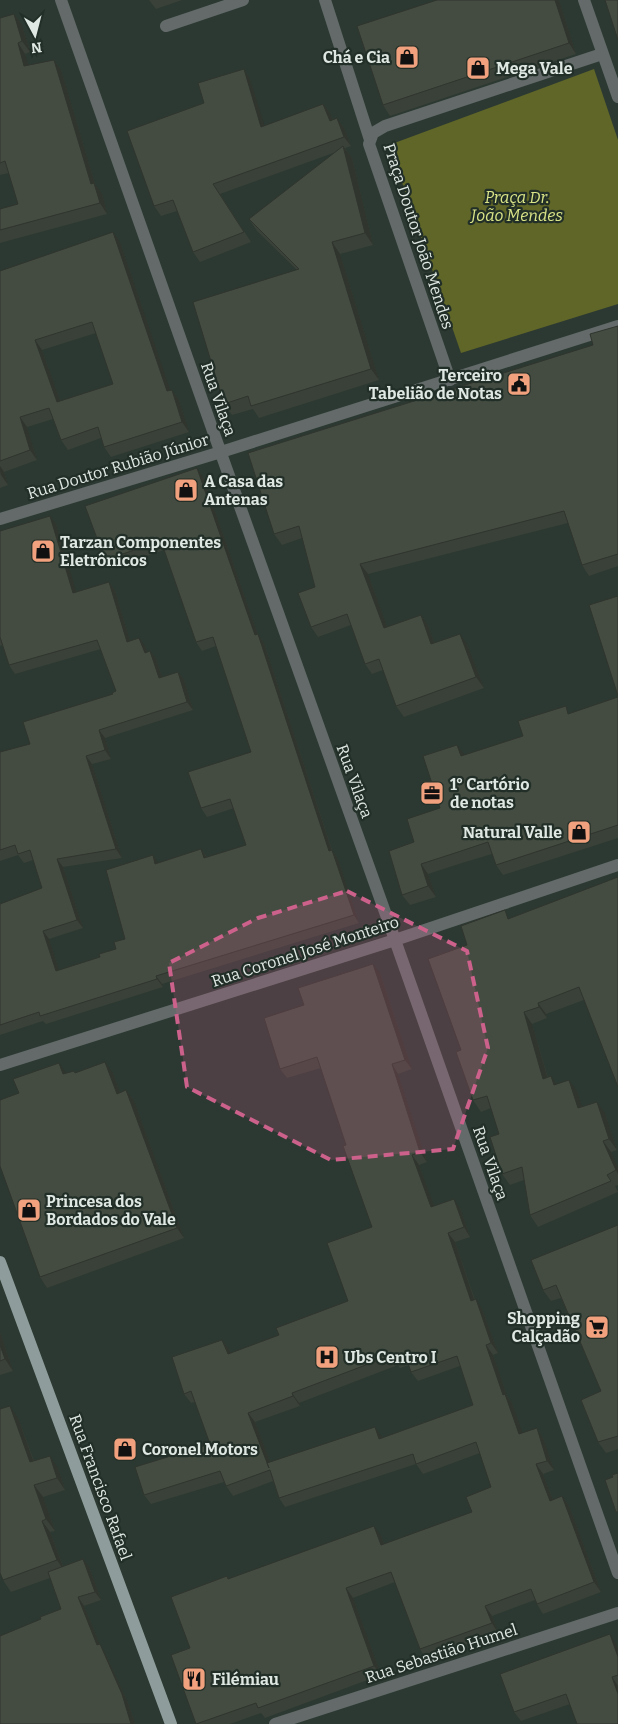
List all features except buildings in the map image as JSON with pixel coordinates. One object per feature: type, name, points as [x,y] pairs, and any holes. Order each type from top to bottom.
[{"type":"main road","name":"Rua Francisco Rafael","points":[[0,1262],[171,1724]]},
{"type":"street","name":"Rua Vilaça","points":[[61,0],[618,1573]]},
{"type":"street","points":[[166,26],[243,0]]},
{"type":"street","points":[[325,0],[370,140]]},
{"type":"street","points":[[584,0],[618,97]]},
{"type":"street","name":"Praça Doutor João Mendes","points":[[450,380],[369,144],[373,133],[385,126],[602,54]]},
{"type":"street","name":"Rua Doutor Rubião Júnior","points":[[0,519],[220,452],[618,326]]},
{"type":"street","name":"Rua Coronel José Monteiro","points":[[0,1065],[395,940],[618,865]]},
{"type":"street","name":"Rua Sebastião Humel","points":[[275,1724],[618,1613]]},
{"type":"highlighted area","points":[[347,891],[467,951],[488,1048],[453,1149],[331,1160],[187,1087],[169,963],[258,918]]},
{"type":"green space","name":"Praça Dr. João Mendes","points":[[594,69],[618,140],[618,304],[461,353],[389,145]]},
{"type":"place","name":"Chá e Cia","points":[[407,57]]},
{"type":"place","name":"Mega Vale","points":[[478,68]]},
{"type":"place","name":"Terceiro Tabelião de Notas","points":[[519,384]]},
{"type":"place","name":"A Casa das Antenas","points":[[186,490]]},
{"type":"place","name":"Tarzan Componentes Eletrônicos","points":[[43,551]]},
{"type":"place","name":"1° Cartório de notas","points":[[432,793]]},
{"type":"place","name":"Natural Valle","points":[[579,832]]},
{"type":"place","name":"Princesa dos Bordados do Vale","points":[[29,1210]]},
{"type":"place","name":"Shopping Calçadão","points":[[597,1327]]},
{"type":"place","name":"Ubs Centro I","points":[[327,1357]]},
{"type":"place","name":"Coronel Motors","points":[[125,1449]]},
{"type":"place","name":"Filémiau","points":[[194,1679]]}]
